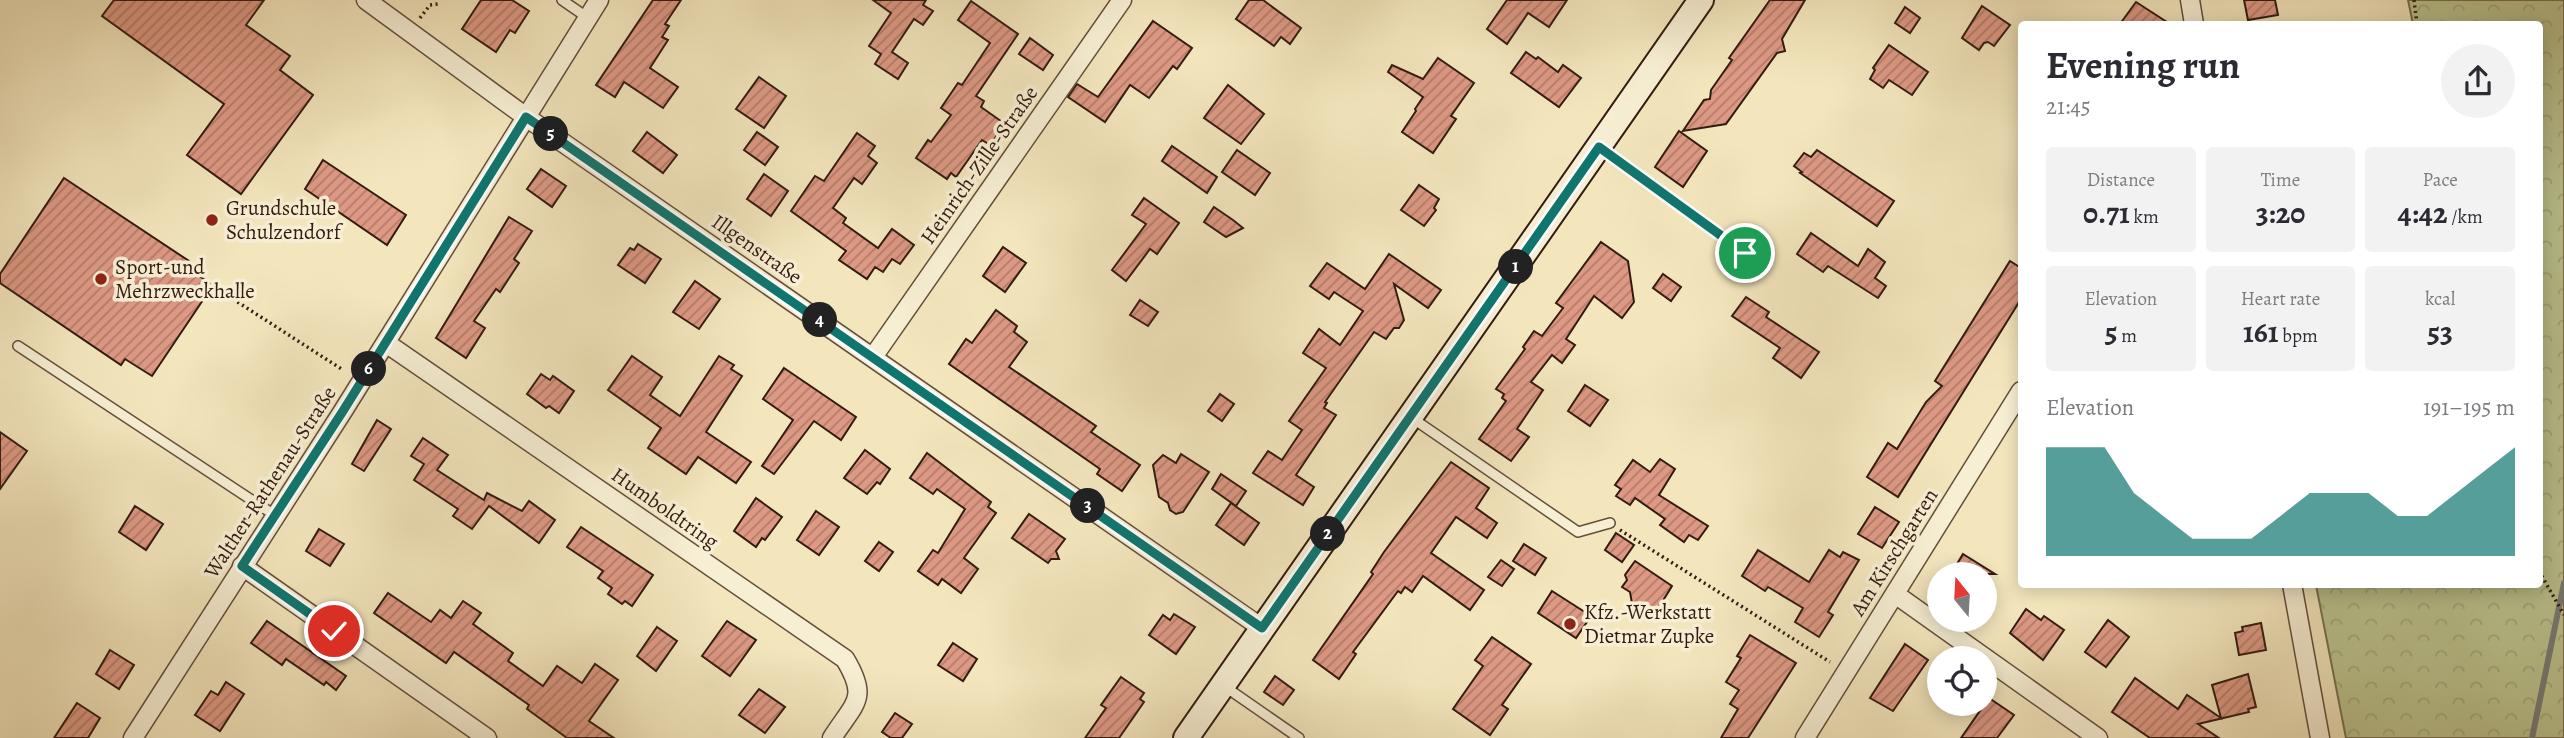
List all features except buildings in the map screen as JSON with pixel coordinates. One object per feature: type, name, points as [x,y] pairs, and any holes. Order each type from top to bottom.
[{"type":"street","name":"Illgenstraße","points":[[366,0],[526,117],[1262,628]]},
{"type":"street","name":"Walther-Rathenau-Straße","points":[[133,738],[386,343],[599,0]]},
{"type":"street","name":"Heinrich-Zille-Straße","points":[[873,357],[1122,0]]},
{"type":"street","points":[[1186,738],[1701,0]]},
{"type":"street","points":[[2190,0],[2194,21]]},
{"type":"street","name":"Humboldtring","points":[[386,343],[845,659],[857,680],[859,697],[832,738]]},
{"type":"street","name":"Am Kirschgarten","points":[[1805,738],[2018,396]]},
{"type":"street","points":[[242,566],[487,738]]},
{"type":"street","points":[[2293,588],[2320,738]]},
{"type":"street","points":[[1895,594],[2098,738]]},
{"type":"lane","points":[[562,0],[588,18]]},
{"type":"lane","points":[[1599,147],[1745,253]]},
{"type":"lane","points":[[18,346],[276,516]]},
{"type":"lane","points":[[1411,417],[1578,532],[1609,523]]},
{"type":"lane","points":[[1223,685],[1299,738]]},
{"type":"path","points":[[2414,0],[2417,21]]},
{"type":"path","points":[[419,19],[430,5],[438,4]]},
{"type":"path","points":[[219,290],[343,369]]},
{"type":"path","points":[[1609,523],[1846,672]]},
{"type":"path","points":[[2543,578],[2564,615]]},
{"type":"green space","points":[[2408,0],[2564,0],[2564,738],[2346,738],[2317,588],[2543,588],[2543,21],[2412,21]]},
{"type":"waterway","points":[[2532,738],[2564,583]]},
{"type":"place","name":"Grundschule Schulzendorf","points":[[212,220]]},
{"type":"place","name":"Sport-und Mehrzweckhalle","points":[[101,279]]},
{"type":"place","name":"Kfz.-Werkstatt Dietmar Zupke","points":[[1570,624]]},
{"type":"route","points":[[334,631],[242,566],[343,411],[526,117],[1262,628],[1599,147],[1745,253]]}]
